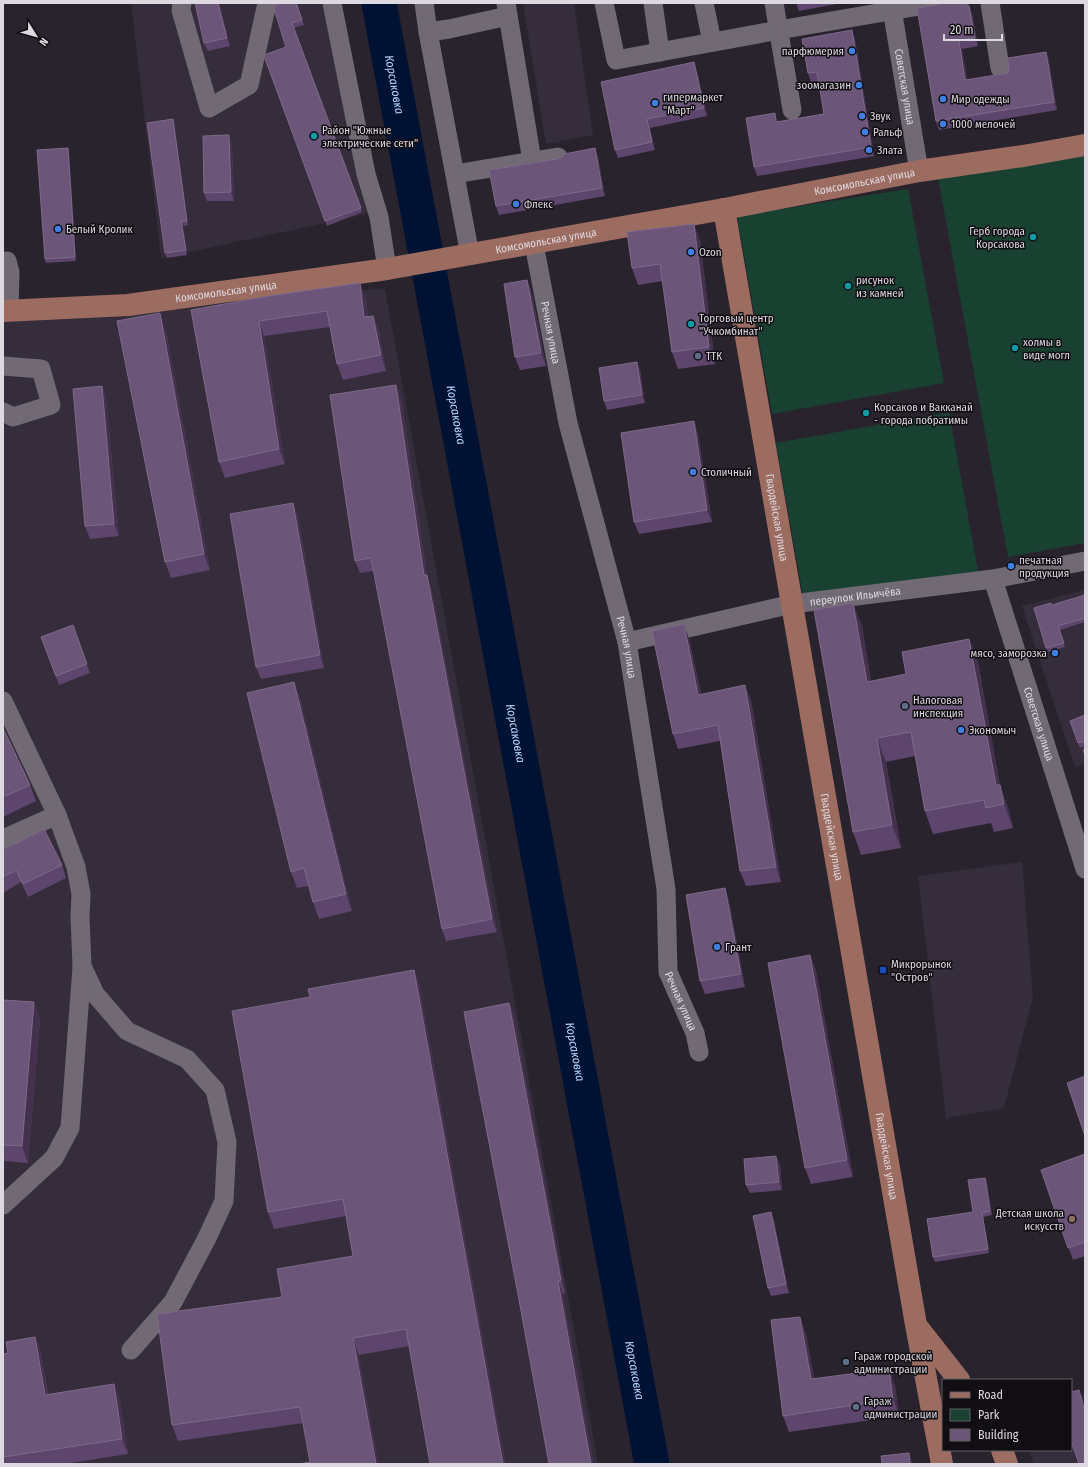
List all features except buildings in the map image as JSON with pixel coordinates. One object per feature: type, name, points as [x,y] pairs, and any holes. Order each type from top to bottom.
[{"type":"main road","name":"Комсомольская улица","points":[[6,311],[128,305],[395,268],[724,209],[919,171],[1023,156],[1085,145]]},
{"type":"main road","name":"Гвардейская улица","points":[[724,209],[916,1325],[942,1464]]},
{"type":"main road","points":[[916,1325],[958,1379]]},
{"type":"main road","points":[[1002,1451],[1007,1464]]},
{"type":"street","points":[[182,3],[181,10],[209,108],[249,85],[267,3]]},
{"type":"street","points":[[332,3],[366,174],[395,268]]},
{"type":"street","points":[[424,3],[428,32],[470,255]]},
{"type":"street","points":[[604,3],[616,60],[779,30],[892,7],[937,3]]},
{"type":"street","points":[[652,3],[660,52]]},
{"type":"street","points":[[704,3],[712,42]]},
{"type":"street","points":[[774,3],[792,110]]},
{"type":"street","points":[[990,3],[1000,68]]},
{"type":"street","name":"Советская улица","points":[[892,7],[919,171]]},
{"type":"street","points":[[428,32],[449,29],[507,9],[532,161]]},
{"type":"street","points":[[455,174],[558,157]]},
{"type":"street","name":"Речная улица","points":[[534,244],[568,423],[627,642],[666,889],[668,972],[695,1033],[700,1052]]},
{"type":"street","points":[[6,311],[10,272],[7,260]]},
{"type":"street","points":[[3,366],[41,369],[51,405],[13,417],[3,412]]},
{"type":"street","name":"переулок Ильичёва","points":[[627,642],[792,604],[993,579],[1085,561]]},
{"type":"street","name":"Советская улица","points":[[993,579],[1085,869]]},
{"type":"street","points":[[3,701],[57,815],[76,867],[81,894],[80,917],[82,966],[70,1128],[54,1158],[3,1205]]},
{"type":"street","points":[[3,839],[57,815]]},
{"type":"street","points":[[82,966],[95,994],[127,1031],[187,1059],[215,1090],[227,1142],[224,1201],[207,1238],[173,1302],[131,1350]]},
{"type":"shaded area","points":[[131,3],[340,3],[372,213],[161,258]]},
{"type":"shaded area","points":[[523,3],[574,3],[593,135],[546,144]]},
{"type":"shaded area","points":[[385,289],[598,1464],[3,1464],[3,311]]},
{"type":"shaded area","points":[[1085,590],[1085,764],[1075,767],[1022,606]]},
{"type":"shaded area","points":[[1022,862],[1033,997],[1004,1108],[946,1118],[918,876]]},
{"type":"shaded area","points":[[1085,1394],[1085,1464],[1034,1464],[1029,1451],[1072,1451],[1072,1397]]},
{"type":"green space","points":[[1085,152],[1085,543],[1008,557],[938,178]]},
{"type":"green space","points":[[908,189],[944,383],[772,414],[737,216]]},
{"type":"green space","points":[[949,412],[978,571],[803,596],[776,443]]},
{"type":"waterway","name":"Корсаковка","points":[[379,3],[652,1464]]},
{"type":"place","name":"парфюмерия","points":[[852,51]]},
{"type":"place","name":"зоомагазин","points":[[859,85]]},
{"type":"place","name":"Мир одежды","points":[[943,99]]},
{"type":"place","name":"гипермаркет \"Март\"","points":[[655,103]]},
{"type":"place","name":"Звук","points":[[862,116]]},
{"type":"place","name":"1000 мелочей","points":[[943,124]]},
{"type":"place","name":"Ральф","points":[[865,132]]},
{"type":"place","name":"Район \"Южные электрические сети\"","points":[[314,136]]},
{"type":"place","name":"Злата","points":[[869,150]]},
{"type":"place","name":"Флекс","points":[[516,204]]},
{"type":"place","name":"Белый Кролик","points":[[58,229]]},
{"type":"place","name":"Герб города Корсакова","points":[[1033,237]]},
{"type":"place","name":"Ozon","points":[[691,252]]},
{"type":"place","name":"рисунок из камней","points":[[848,286]]},
{"type":"place","name":"Торговый центр \"Учкомбинат\"","points":[[691,324]]},
{"type":"place","name":"холмы в виде могл","points":[[1015,348]]},
{"type":"place","name":"ТТК","points":[[698,356]]},
{"type":"place","name":"Корсаков и Вакканай - города побратимы","points":[[866,413]]},
{"type":"place","name":"Столичный","points":[[693,472]]},
{"type":"place","name":"печатная продукция","points":[[1011,566]]},
{"type":"place","name":"мясо, заморозка","points":[[1055,653]]},
{"type":"place","name":"Налоговая инспекция","points":[[905,706]]},
{"type":"place","name":"Экономыч","points":[[961,730]]},
{"type":"place","name":"Грант","points":[[717,947]]},
{"type":"place","name":"Микрорынок \"Остров\"","points":[[883,970]]},
{"type":"place","name":"Детская школа искусств","points":[[1072,1219]]},
{"type":"place","name":"Гараж городской администрации","points":[[846,1362]]},
{"type":"place","name":"Гараж администрации","points":[[856,1407]]}]
